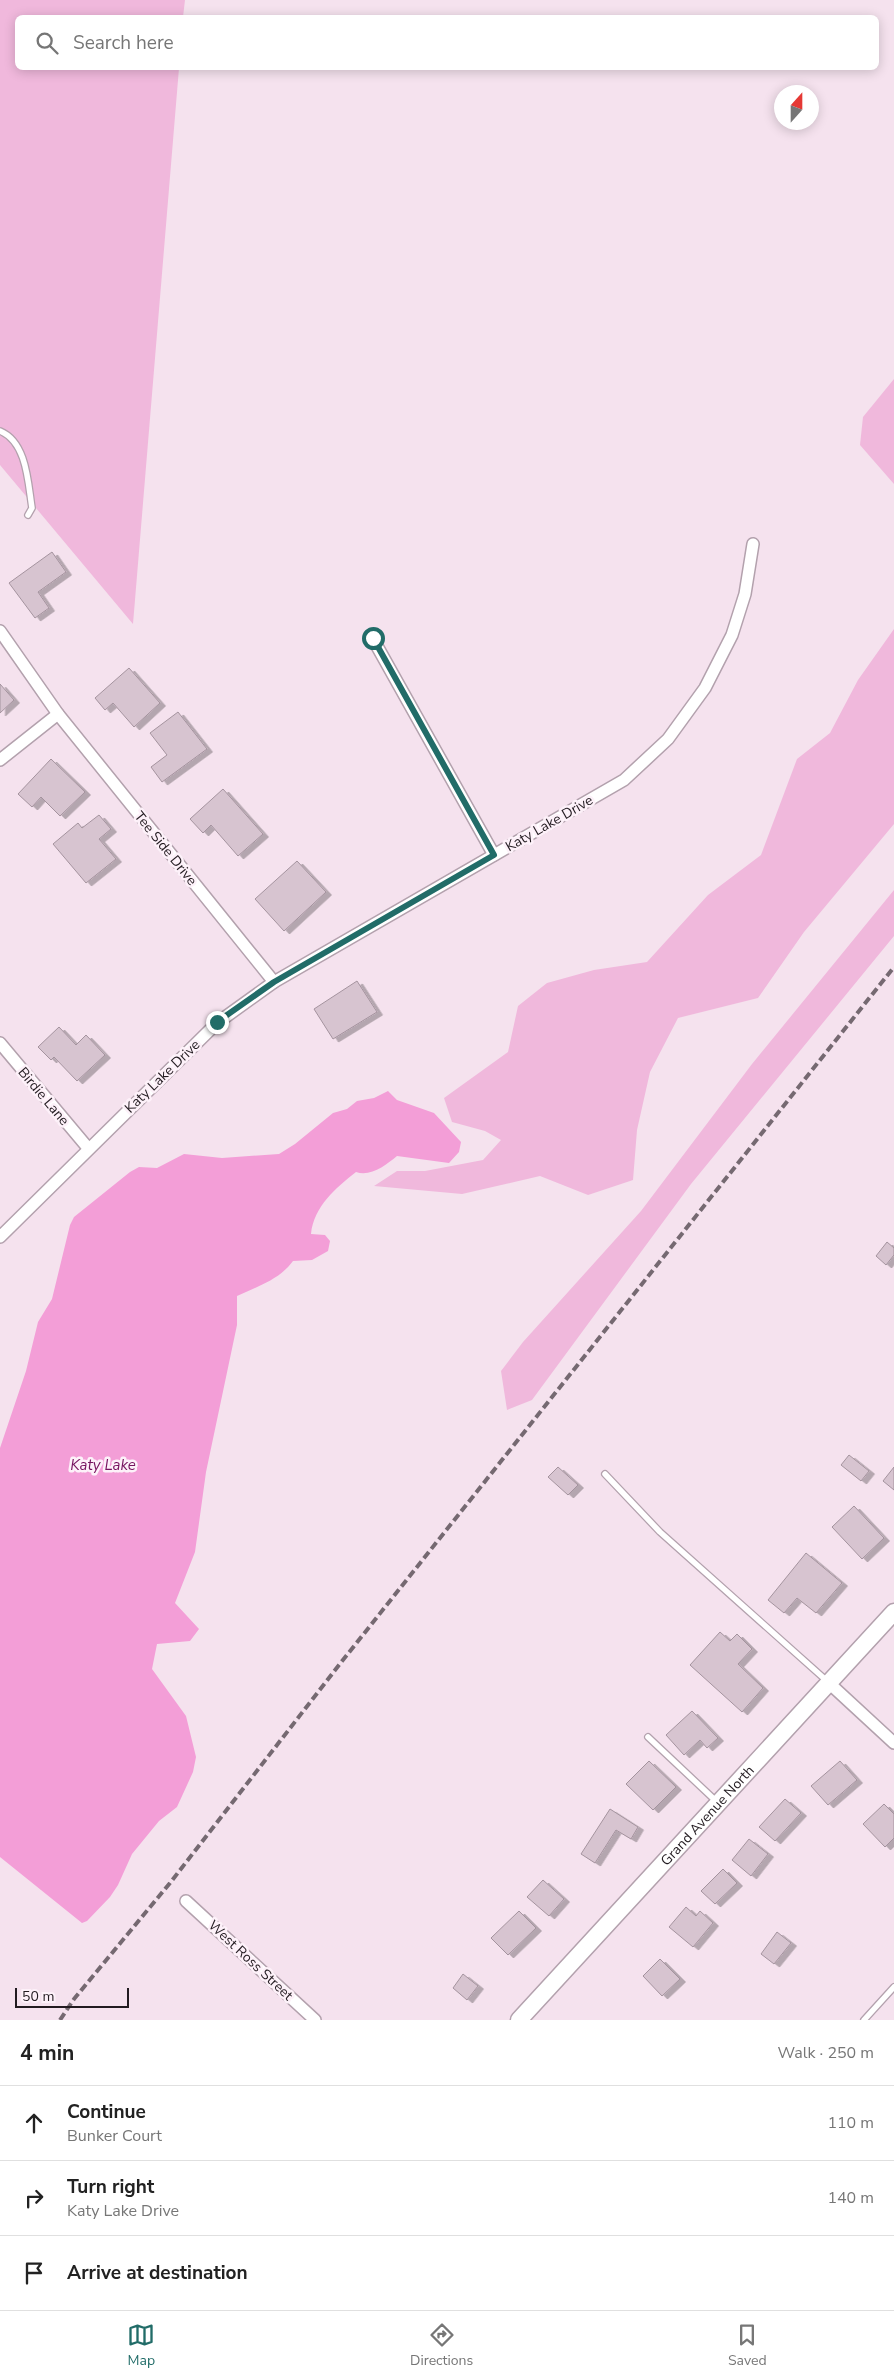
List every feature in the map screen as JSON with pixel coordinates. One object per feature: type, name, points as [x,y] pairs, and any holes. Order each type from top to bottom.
[{"type":"main road","name":"Grand Avenue North","points":[[519,2020],[894,1612]]},
{"type":"street","name":"Katy Lake Drive","points":[[0,1237],[217,1022],[274,982],[624,780],[668,739],[705,688],[732,635],[746,594],[753,544]]},
{"type":"street","name":"Tee Side Drive","points":[[0,631],[58,714],[274,982]]},
{"type":"street","points":[[373,638],[494,855]]},
{"type":"street","points":[[0,760],[58,714]]},
{"type":"street","name":"Birdie Lane","points":[[0,1043],[88,1148]]},
{"type":"street","points":[[829,1683],[894,1743]]},
{"type":"street","name":"West Ross Street","points":[[186,1901],[315,2020]]},
{"type":"lane","points":[[0,431],[13,439],[20,451],[32,508],[28,515]]},
{"type":"lane","points":[[606,1474],[660,1532],[829,1683]]},
{"type":"lane","points":[[648,1738],[718,1803]]},
{"type":"lane","points":[[864,2020],[894,1988]]},
{"type":"shaded area","points":[[0,0],[185,0],[183,15],[15,15],[15,70],[179,70],[133,624],[0,465]]},
{"type":"shaded area","points":[[894,379],[894,484],[860,445],[863,417]]},
{"type":"shaded area","points":[[894,629],[894,824],[804,932],[758,998],[678,1018],[650,1072],[637,1130],[633,1180],[588,1195],[540,1176],[462,1194],[374,1186],[397,1171],[425,1171],[483,1160],[501,1140],[485,1131],[452,1122],[444,1098],[508,1052],[518,1006],[547,983],[594,970],[647,962],[708,895],[761,855],[797,759],[830,733],[858,680]]},
{"type":"shaded area","points":[[894,890],[894,936],[691,1184],[532,1400],[507,1410],[501,1371],[523,1342],[641,1211],[752,1064]]},
{"type":"water","name":"Katy Lake","points":[[388,1091],[397,1100],[434,1113],[461,1142],[459,1152],[449,1163],[397,1156],[373,1172],[356,1172],[327,1198],[316,1215],[311,1234],[325,1235],[330,1241],[328,1251],[312,1260],[293,1261],[275,1278],[237,1296],[237,1325],[206,1472],[195,1552],[175,1603],[199,1629],[190,1641],[157,1644],[152,1669],[186,1716],[196,1757],[193,1772],[177,1807],[159,1821],[132,1854],[118,1885],[110,1897],[87,1921],[82,1923],[0,1857],[0,1448],[26,1371],[38,1322],[52,1299],[70,1225],[74,1217],[130,1172],[139,1167],[157,1168],[184,1154],[222,1158],[279,1154],[295,1144],[333,1113],[347,1109],[357,1101],[374,1098]]},
{"type":"building","points":[[52,552],[66,572],[38,592],[49,608],[35,618],[9,583]]},
{"type":"building","points":[[129,668],[160,703],[134,727],[113,703],[105,710],[95,698]]},
{"type":"building","points":[[0,684],[14,700],[0,713]]},
{"type":"building","points":[[178,712],[207,749],[162,782],[151,767],[167,755],[150,733]]},
{"type":"building","points":[[51,759],[85,792],[60,816],[41,797],[32,807],[18,794]]},
{"type":"building","points":[[223,789],[263,834],[238,856],[211,825],[203,833],[190,819]]},
{"type":"building","points":[[99,815],[111,829],[99,839],[116,859],[86,883],[53,844],[78,823],[82,828]]},
{"type":"building","points":[[297,861],[326,892],[284,931],[255,899]]},
{"type":"building","points":[[357,981],[377,1012],[333,1039],[314,1009]]},
{"type":"building","points":[[59,1027],[76,1045],[86,1035],[105,1055],[77,1081],[54,1057],[51,1060],[38,1047]]},
{"type":"building","points":[[887,1242],[894,1248],[894,1255],[886,1265],[876,1256]]},
{"type":"building","points":[[849,1455],[869,1471],[861,1481],[841,1465]]},
{"type":"building","points":[[558,1467],[578,1485],[568,1495],[548,1477]]},
{"type":"building","points":[[894,1467],[894,1490],[883,1481]]},
{"type":"building","points":[[854,1506],[884,1538],[862,1559],[832,1527]]},
{"type":"building","points":[[806,1553],[842,1583],[816,1613],[797,1598],[784,1613],[768,1600]]},
{"type":"building","points":[[720,1632],[730,1641],[737,1634],[752,1649],[738,1664],[763,1688],[742,1712],[690,1665]]},
{"type":"building","points":[[692,1711],[718,1738],[707,1748],[700,1740],[684,1755],[666,1735]]},
{"type":"building","points":[[649,1761],[676,1787],[653,1810],[626,1784]]},
{"type":"building","points":[[840,1761],[857,1780],[828,1805],[811,1786]]},
{"type":"building","points":[[785,1799],[801,1813],[775,1841],[759,1827]]},
{"type":"building","points":[[884,1804],[894,1814],[894,1838],[885,1847],[863,1824]]},
{"type":"building","points":[[610,1809],[638,1827],[631,1839],[616,1830],[595,1863],[581,1854]]},
{"type":"building","points":[[749,1839],[768,1854],[751,1876],[732,1860]]},
{"type":"building","points":[[723,1869],[737,1883],[715,1904],[701,1891]]},
{"type":"building","points":[[543,1880],[564,1899],[549,1916],[527,1897]]},
{"type":"building","points":[[686,1907],[696,1916],[700,1911],[713,1923],[693,1947],[669,1927]]},
{"type":"building","points":[[519,1911],[536,1928],[508,1955],[491,1938]]},
{"type":"building","points":[[777,1932],[791,1943],[774,1964],[761,1954]]},
{"type":"building","points":[[660,1959],[680,1979],[662,1996],[643,1976]]},
{"type":"building","points":[[463,1974],[478,1986],[467,2000],[453,1988]]},
{"type":"railway","points":[[60,2020],[74,1999],[170,1883],[339,1665],[894,967]]},
{"type":"route","points":[[217,1022],[274,982],[494,855],[373,638]]}]
